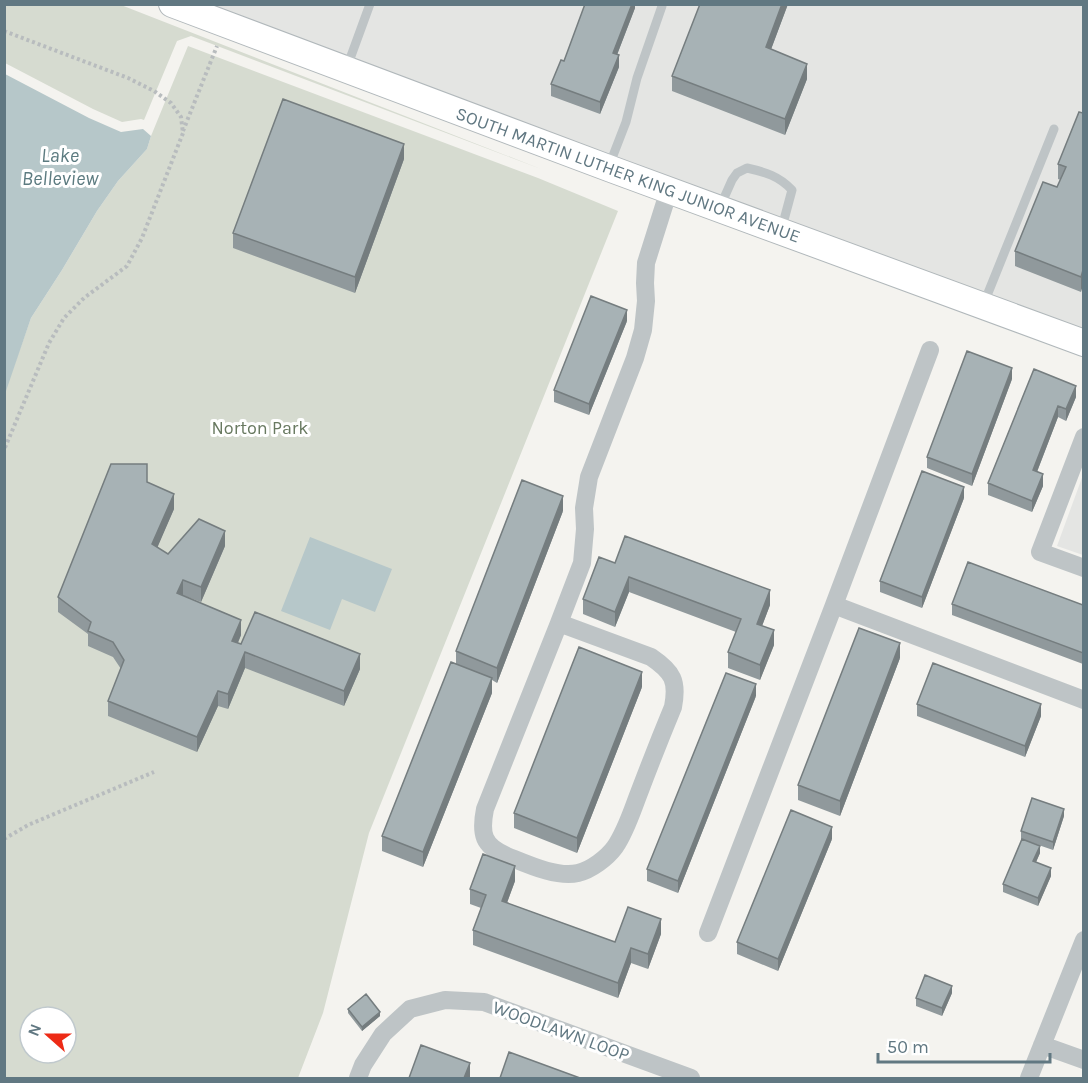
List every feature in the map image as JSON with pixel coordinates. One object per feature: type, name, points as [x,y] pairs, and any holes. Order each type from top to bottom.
[{"type":"street","name":"SOUTH MARTIN LUTHER KING JUNIOR AVENUE","points":[[172,4],[218,17],[346,70],[1083,343]]},
{"type":"street","points":[[559,623],[651,657],[664,665],[673,678],[676,691],[673,707],[625,829],[614,848],[599,863],[578,873],[552,873],[504,855],[492,848],[484,838],[482,823],[485,809],[582,563],[584,508],[589,477],[635,358],[643,330],[646,263],[669,190]]},
{"type":"street","points":[[708,933],[930,350]]},
{"type":"street","points":[[1083,438],[1040,552],[1083,568]]},
{"type":"street","points":[[834,605],[1083,700]]},
{"type":"street","points":[[1029,1078],[1083,940]]},
{"type":"street","name":"WOODLAWN LOOP","points":[[358,1078],[363,1065],[383,1034],[396,1021],[410,1009],[445,1000],[484,1002],[691,1078]]},
{"type":"street","points":[[1042,1045],[1083,1060]]},
{"type":"lane","points":[[346,70],[370,4]]},
{"type":"lane","points":[[608,168],[626,122],[637,78],[662,6]]},
{"type":"lane","points":[[983,306],[1054,129]]},
{"type":"lane","points":[[719,209],[737,173],[747,168],[767,173],[784,182],[792,190],[781,231]]},
{"type":"path","points":[[4,31],[154,90],[171,103],[181,117],[183,133]]},
{"type":"path","points":[[4,450],[49,343],[64,318],[84,298],[127,266],[142,238],[216,46]]},
{"type":"path","points":[[4,839],[28,825],[154,772]]},
{"type":"shaded area","points":[[206,5],[1083,5],[1083,329],[612,157]]},
{"type":"shaded area","points":[[1083,475],[1083,555],[1057,546]]},
{"type":"green space","points":[[4,5],[121,5],[541,169],[191,36],[177,41],[144,120],[122,122],[5,63]]},
{"type":"green space","name":"Norton Park","points":[[188,46],[538,178],[618,211],[369,833],[323,1013],[298,1078],[5,1078],[4,394],[31,318],[97,211],[118,181],[147,149]]},
{"type":"water","name":"Lake Belleview","points":[[5,74],[121,132],[143,129],[151,136],[147,149],[118,181],[97,211],[31,318],[5,394]]},
{"type":"water","points":[[310,537],[392,569],[375,612],[342,599],[330,630],[281,611]]},
{"type":"building","points":[[585,4],[632,4],[613,53],[619,55],[600,102],[551,84],[561,60],[564,61]]},
{"type":"building","points":[[700,4],[782,4],[766,47],[807,64],[785,119],[672,76]]},
{"type":"building","points":[[283,99],[404,144],[355,277],[233,233]]},
{"type":"building","points":[[1079,112],[1083,113],[1083,270],[1081,277],[1015,251],[1043,182],[1057,187],[1066,167],[1058,164]]},
{"type":"building","points":[[591,296],[627,310],[589,404],[554,390]]},
{"type":"building","points":[[967,351],[1012,368],[972,474],[927,457]]},
{"type":"building","points":[[1034,369],[1076,386],[1066,409],[1058,406],[1033,470],[1043,474],[1032,501],[988,483]]},
{"type":"building","points":[[111,464],[147,464],[147,482],[174,494],[152,544],[168,554],[199,519],[225,531],[201,587],[183,580],[177,593],[241,620],[232,641],[241,644],[255,612],[360,654],[344,691],[245,652],[228,694],[218,691],[197,737],[108,701],[124,660],[113,642],[88,631],[91,622],[58,597]]},
{"type":"building","points":[[922,471],[964,487],[922,597],[880,581]]},
{"type":"building","points":[[522,480],[563,496],[497,668],[456,651]]},
{"type":"building","points":[[625,536],[770,590],[757,624],[774,630],[760,665],[728,652],[741,619],[629,577],[615,612],[583,599],[599,557],[615,563]]},
{"type":"building","points":[[968,562],[1083,605],[1083,653],[952,604]]},
{"type":"building","points":[[859,628],[900,643],[840,801],[798,785]]},
{"type":"building","points":[[579,647],[642,672],[577,838],[514,813]]},
{"type":"building","points":[[451,662],[492,678],[423,852],[382,836]]},
{"type":"building","points":[[933,663],[1041,704],[1025,746],[917,704]]},
{"type":"building","points":[[726,673],[756,684],[678,881],[647,869]]},
{"type":"building","points":[[1032,798],[1064,809],[1053,842],[1021,831]]},
{"type":"building","points":[[791,810],[832,827],[778,959],[737,942]]},
{"type":"building","points":[[1022,839],[1040,846],[1033,861],[1051,868],[1038,898],[1003,884]]},
{"type":"building","points":[[483,854],[515,866],[502,901],[615,942],[628,907],[661,919],[648,954],[631,948],[618,983],[473,930],[486,895],[470,889]]},
{"type":"building","points":[[925,975],[952,986],[942,1008],[916,998]]},
{"type":"building","points":[[366,994],[380,1012],[362,1027],[348,1009]]},
{"type":"building","points":[[421,1045],[470,1063],[464,1078],[409,1078]]},
{"type":"building","points":[[509,1052],[580,1078],[500,1078]]}]
